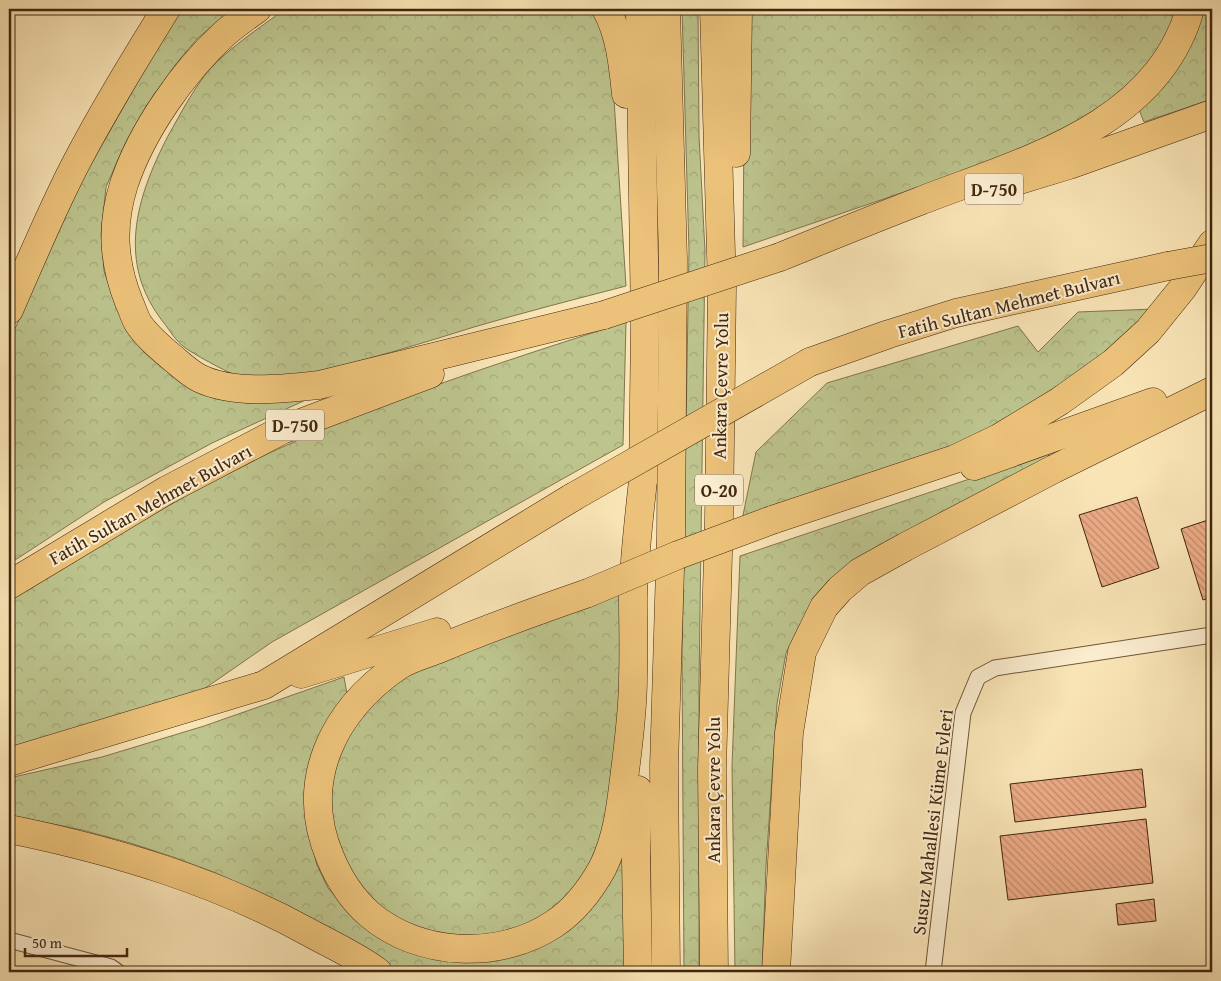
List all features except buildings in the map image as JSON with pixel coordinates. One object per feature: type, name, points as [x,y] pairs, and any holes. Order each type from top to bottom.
[{"type":"highway","points":[[9,310],[40,237],[74,167],[166,9]]},
{"type":"highway","points":[[257,9],[225,34],[183,79],[156,118],[124,184],[116,218],[114,249],[122,285],[138,323],[158,346],[199,378],[227,386],[251,389],[282,389],[319,385],[604,315]]},
{"type":"highway","points":[[606,9],[614,24],[624,70],[630,128],[637,250],[645,323]]},
{"type":"highway","points":[[638,972],[636,860],[640,751],[645,323],[640,9]]},
{"type":"highway","name":"O-20","points":[[666,9],[673,259],[671,536],[664,766],[666,972]]},
{"type":"highway","name":"Ankara Çevre Yolu","points":[[714,9],[722,288],[719,519],[712,769],[714,972]]},
{"type":"highway","points":[[719,429],[737,280],[736,95],[738,9]]},
{"type":"highway","points":[[780,257],[922,200],[997,174],[1080,135],[1101,123],[1144,88],[1161,68],[1176,42],[1190,9]]},
{"type":"highway","name":"D-750","points":[[604,315],[1069,165],[1209,115]]},
{"type":"highway","points":[[774,525],[955,459],[999,438],[1060,401],[1113,363],[1148,331],[1182,289],[1212,244]]},
{"type":"highway","name":"Fatih Sultan Mehmet Bulvarı","points":[[264,685],[572,497],[810,362],[956,313],[1212,258]]},
{"type":"highway","name":"Fatih Sultan Mehmet Bulvarı","points":[[9,585],[167,490],[282,430],[430,373],[529,342],[604,315]]},
{"type":"highway","points":[[643,480],[633,593],[634,680],[628,749],[616,834],[600,872],[573,908],[555,923],[532,937],[504,946],[461,949],[441,947],[393,931],[370,915],[350,894],[334,868],[325,845],[317,794],[322,768],[330,743],[357,701],[401,664],[586,588],[678,555],[961,471],[1159,400],[1212,376]]},
{"type":"highway","points":[[776,972],[789,734],[802,652],[824,607],[840,589],[860,572],[1054,469],[1212,391]]},
{"type":"highway","points":[[9,762],[586,588]]},
{"type":"highway","points":[[9,829],[117,855],[215,887],[272,912],[378,972]]},
{"type":"street","name":"Susuz Mahallesi Küme Evleri","points":[[933,972],[963,712],[978,678],[994,668],[1212,635]]},
{"type":"street","points":[[9,940],[111,967],[118,972]]},
{"type":"green space","points":[[181,9],[232,9],[197,39],[175,65],[146,107],[125,144],[106,187],[101,235],[104,271],[118,311],[213,395],[248,403],[310,398],[212,443],[104,502],[9,564],[9,342],[82,180]]},
{"type":"green space","points":[[285,9],[596,9],[606,23],[614,99],[626,286],[493,321],[377,356],[282,380],[255,381],[246,379],[214,365],[184,347],[173,336],[149,300],[140,277],[136,254],[136,230],[147,183],[168,136],[198,85],[210,69],[227,53]]},
{"type":"green space","points":[[682,9],[698,9],[699,136],[705,251],[699,685],[699,972],[684,972],[682,657],[689,251]]},
{"type":"green space","points":[[745,9],[1178,9],[1152,59],[1119,103],[1007,157],[743,247]]},
{"type":"green space","points":[[1202,9],[1212,9],[1212,99],[1144,122],[1138,107]]},
{"type":"green space","points":[[1154,309],[1096,365],[962,444],[742,520],[756,452],[827,383],[1018,326],[1038,352],[1078,312]]},
{"type":"green space","points":[[626,322],[623,445],[272,642],[188,700],[9,748],[9,601],[186,496],[296,441],[418,392]]},
{"type":"green space","points":[[1047,453],[1052,461],[815,600],[799,626],[786,653],[777,704],[766,866],[762,972],[735,972],[732,766],[740,556]]},
{"type":"green space","points":[[623,592],[620,744],[597,864],[547,918],[494,936],[439,934],[413,926],[387,913],[367,896],[350,874],[329,823],[329,777],[357,715],[412,669]]},
{"type":"green space","points":[[344,677],[347,694],[308,821],[317,865],[328,888],[347,909],[378,934],[531,946],[626,838],[630,972],[398,972],[365,949],[289,906],[216,873],[130,843],[82,830],[9,815],[9,778],[102,757],[204,726]]}]
